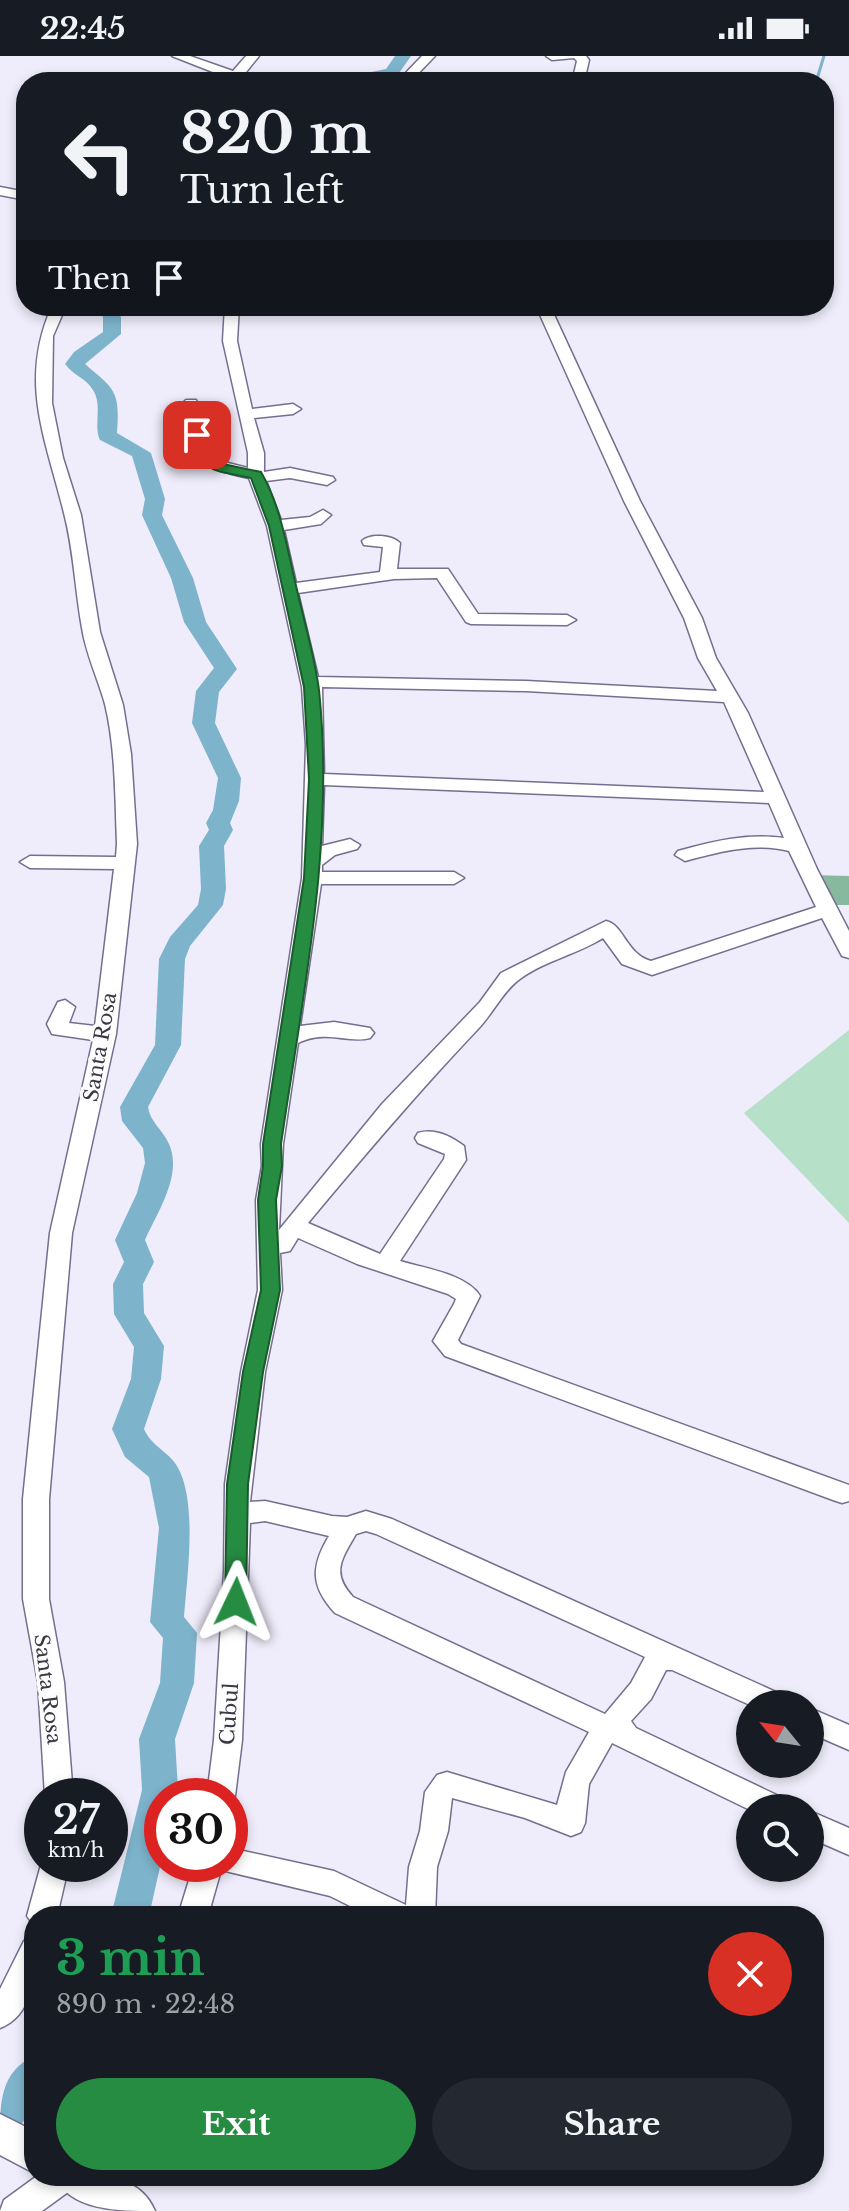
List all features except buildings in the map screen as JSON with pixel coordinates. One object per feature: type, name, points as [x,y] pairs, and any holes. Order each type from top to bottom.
[{"type":"main road","points":[[0,2133],[24,2147]]},
{"type":"main road","points":[[91,2186],[135,2211]]},
{"type":"street","points":[[178,56],[217,72]]},
{"type":"street","points":[[240,72],[253,56]]},
{"type":"street","points":[[413,72],[429,56]]},
{"type":"street","points":[[552,56],[570,56]]},
{"type":"street","name":"Santa Rosa","points":[[55,316],[46,336],[44,403],[55,458],[73,515],[91,632],[114,705],[122,754],[126,863],[105,1034],[61,1233],[36,1499],[36,1599],[51,1682],[58,1778]]},
{"type":"street","name":"Cubul","points":[[223,1778],[237,1572],[238,1484],[253,1372],[270,1290],[267,1200],[273,1166],[272,1144],[313,870],[316,779],[311,687],[275,526],[257,476],[256,453],[230,341],[231,316]]},
{"type":"street","points":[[548,316],[632,501],[693,618],[707,658],[723,690],[731,697],[774,798],[849,951]]},
{"type":"street","points":[[191,403],[197,435],[207,461],[214,466],[257,476],[290,473],[327,480]]},
{"type":"street","points":[[246,414],[293,409]]},
{"type":"street","points":[[275,526],[315,521],[323,515]]},
{"type":"street","points":[[370,541],[392,543],[389,574]]},
{"type":"street","points":[[288,589],[389,574],[442,573],[472,618],[477,620],[567,620]]},
{"type":"street","points":[[311,687],[318,682],[419,682],[731,697]]},
{"type":"street","points":[[316,779],[774,798]]},
{"type":"street","points":[[685,855],[750,844],[785,843],[797,847]]},
{"type":"street","points":[[313,870],[328,851],[350,845]]},
{"type":"street","points":[[30,862],[126,863]]},
{"type":"street","points":[[313,870],[454,878]]},
{"type":"street","points":[[269,1244],[282,1245],[293,1226],[390,1109],[487,1007],[508,978],[560,950],[572,948],[606,927],[627,960],[638,967],[652,968],[827,910]]},
{"type":"street","points":[[65,1007],[59,1029],[105,1034]]},
{"type":"street","points":[[288,1039],[302,1031],[318,1029],[363,1033]]},
{"type":"street","points":[[386,1264],[455,1160],[456,1151],[445,1143],[426,1138]]},
{"type":"street","points":[[293,1226],[386,1264],[456,1288],[468,1296],[445,1341],[453,1350],[842,1493]]},
{"type":"street","points":[[237,1514],[282,1513],[314,1523],[347,1527],[366,1521],[399,1532],[745,1690]]},
{"type":"street","points":[[347,1527],[329,1559],[325,1578],[330,1592],[344,1605],[746,1794]]},
{"type":"street","points":[[617,1733],[616,1719],[641,1691],[658,1659],[675,1658]]},
{"type":"street","points":[[824,1726],[849,1738]]},
{"type":"street","points":[[421,1906],[423,1867],[434,1831],[439,1792],[447,1784],[527,1806],[571,1823],[569,1800],[585,1757],[617,1733]]},
{"type":"street","points":[[824,1830],[849,1842]]},
{"type":"street","points":[[248,1865],[334,1884],[379,1906]]},
{"type":"street","points":[[44,1906],[50,1882]]},
{"type":"street","points":[[196,1906],[203,1882]]},
{"type":"street","points":[[0,2014],[24,1973]]},
{"type":"street","points":[[15,2211],[50,2186]]},
{"type":"green space","points":[[811,875],[849,876],[849,905],[826,905]]},
{"type":"green space","points":[[849,1030],[849,1223],[744,1113]]},
{"type":"waterway","points":[[392,72],[403,56]]},
{"type":"waterway","points":[[819,72],[824,56]]},
{"type":"waterway","points":[[111,316],[112,334],[81,356],[75,364],[104,392],[108,406],[107,436],[141,453],[155,499],[152,515],[182,578],[195,622],[226,669],[207,691],[203,723],[208,738],[227,769],[230,788],[225,810],[218,823],[221,830],[211,846],[213,899],[207,912],[174,951],[170,966],[171,995],[166,1029],[168,1045],[134,1107],[136,1121],[150,1134],[157,1148],[159,1163],[152,1193],[130,1240],[139,1262],[128,1284],[129,1314],[149,1346],[146,1379],[128,1429],[136,1448],[164,1471],[175,1528],[167,1622],[180,1633],[177,1683],[157,1739],[160,1790],[132,1906]]},
{"type":"waterway","points":[[0,2119],[24,2088]]},
{"type":"route","points":[[197,435],[207,461],[214,466],[256,475],[262,486],[275,526],[311,687],[315,745],[312,878],[272,1144],[273,1166],[267,1200],[270,1290],[253,1372],[238,1484],[236,1602]]}]
